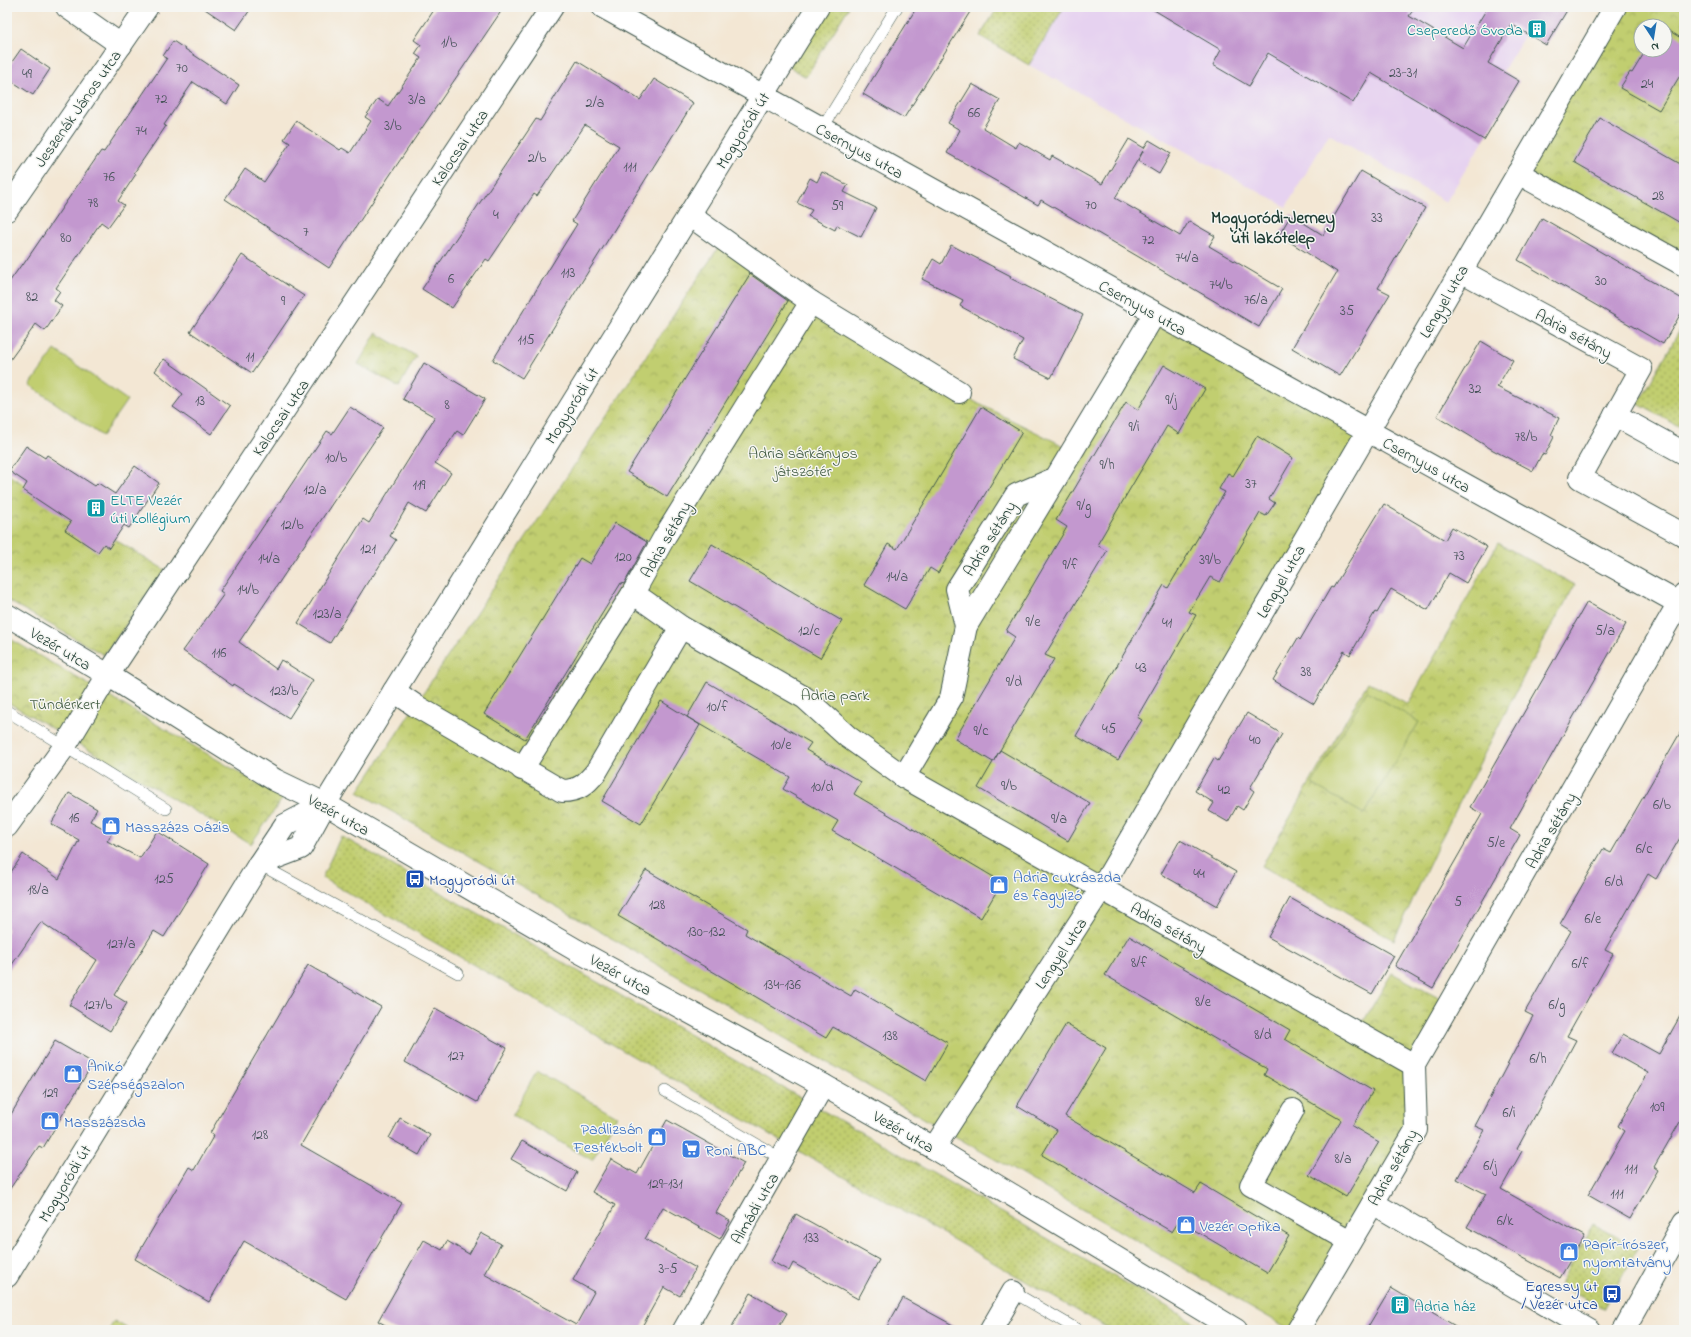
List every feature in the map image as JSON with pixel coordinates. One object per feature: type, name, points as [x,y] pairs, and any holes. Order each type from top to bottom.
[{"type":"street","points":[[67,7],[121,45]]},
{"type":"street","name":"Jeszenák János utca","points":[[7,210],[147,7]]},
{"type":"street","name":"Kalocsai utca","points":[[7,826],[65,746],[108,676],[552,7]]},
{"type":"street","name":"Csernyus utca","points":[[603,7],[1368,431],[1682,601]]},
{"type":"street","name":"Mogyoródi út","points":[[7,1276],[259,864],[285,825],[325,804],[818,7]]},
{"type":"street","name":"Lengyel utca","points":[[934,1148],[1101,889],[1615,7]]},
{"type":"street","points":[[1518,173],[1684,265]]},
{"type":"street","points":[[689,215],[811,302],[959,392]]},
{"type":"street","name":"Adria sétány","points":[[1461,271],[1641,370],[1580,478],[1684,535]]},
{"type":"street","name":"Adria sétány","points":[[522,769],[633,593],[665,536],[811,302]]},
{"type":"street","name":"Adria sétány","points":[[904,777],[951,698],[966,626],[957,589],[1016,495],[1056,478],[1155,313]]},
{"type":"street","points":[[1615,415],[1684,453]]},
{"type":"street","name":"Adria sétány","points":[[633,593],[681,627],[805,698],[848,737],[904,777],[1414,1065]]},
{"type":"street","name":"Adria sétány","points":[[1298,1330],[1416,1130],[1414,1065],[1682,601]]},
{"type":"street","name":"Vezér utca","points":[[7,615],[275,780],[325,804],[576,950],[934,1148],[1236,1330]]},
{"type":"street","points":[[394,691],[522,769],[562,791],[571,791],[584,786],[596,772],[681,627]]},
{"type":"street","name":"Almádi utca","points":[[684,1330],[824,1086]]},
{"type":"street","points":[[1293,1110],[1251,1185],[1350,1241]]},
{"type":"street","points":[[1373,1203],[1589,1330]]},
{"type":"street","points":[[1624,1330],[1684,1222]]},
{"type":"street","points":[[991,1330],[1013,1292]]},
{"type":"lane","points":[[822,129],[896,7]]},
{"type":"lane","points":[[7,711],[166,809]]},
{"type":"lane","points":[[259,864],[458,973]]},
{"type":"lane","points":[[665,1091],[782,1159]]},
{"type":"lane","points":[[1013,1292],[1078,1330]]},
{"type":"shaded area","points":[[1064,7],[1569,7],[1546,45],[1526,33],[1503,71],[1519,81],[1446,202],[1329,134],[1286,207],[1029,65]]},
{"type":"green space","points":[[824,7],[849,7],[806,77],[788,66]]},
{"type":"green space","points":[[998,7],[1064,7],[1029,65],[980,36]]},
{"type":"green space","points":[[1615,7],[1684,7],[1684,266],[1518,173]]},
{"type":"green space","name":"Adria park","points":[[724,239],[811,302],[977,403],[1072,450],[1155,313],[1368,431],[1101,889],[1356,1034],[1392,973],[1450,1004],[1414,1065],[1416,1130],[1291,1330],[358,792]]},
{"type":"green space","points":[[1684,323],[1684,429],[1638,404]]},
{"type":"green space","points":[[376,333],[416,356],[399,387],[358,364]]},
{"type":"green space","points":[[55,350],[127,400],[102,436],[30,385]]},
{"type":"green space","points":[[7,474],[165,570],[104,655],[7,600]]},
{"type":"green space","points":[[1498,543],[1575,585],[1528,668],[1442,837],[1394,940],[1262,866],[1368,682],[1408,704]]},
{"type":"green space","name":"Tündérkert","points":[[7,637],[283,798],[251,844],[7,702]]},
{"type":"green space","points":[[1367,691],[1419,722],[1364,814],[1312,784]]},
{"type":"green space","points":[[341,836],[1208,1330],[1111,1330],[322,878]]},
{"type":"green space","points":[[537,1071],[617,1116],[592,1160],[512,1115]]},
{"type":"green space","points":[[1593,1224],[1638,1248],[1604,1309],[1559,1285]]},
{"type":"green space","points":[[114,1321],[130,1330],[109,1330]]},
{"type":"building","points":[[202,7],[252,7],[236,30]]},
{"type":"building","points":[[436,7],[504,7],[329,268],[225,199],[245,169],[264,182],[290,143],[284,139],[296,121],[340,150],[342,148],[350,153],[371,121],[365,117],[378,99],[388,106],[421,58],[415,54],[421,45],[414,40]]},
{"type":"building","points":[[917,7],[973,7],[904,118],[863,94]]},
{"type":"building","points":[[1149,7],[1415,7],[1409,16],[1463,48],[1486,10],[1482,7],[1569,7],[1546,45],[1511,24],[1488,63],[1519,81],[1484,140],[1371,73],[1353,103],[1268,53],[1249,86],[1213,65],[1221,50]]},
{"type":"building","points":[[1673,33],[1684,40],[1684,69],[1659,110],[1620,88],[1630,72],[1632,73],[1641,58],[1673,58]]},
{"type":"building","points":[[173,41],[239,85],[227,104],[193,82],[164,125],[166,126],[134,173],[136,174],[118,201],[124,205],[108,227],[101,222],[56,288],[60,291],[54,300],[62,306],[45,331],[36,324],[7,364],[7,285],[22,264],[23,265],[101,151],[104,152],[167,58],[163,56]]},
{"type":"building","points":[[21,49],[50,69],[33,95],[7,78],[7,69]]},
{"type":"building","points":[[577,61],[640,100],[654,79],[693,103],[522,378],[493,360],[577,224],[572,221],[619,146],[585,125],[537,196],[534,194],[489,261],[486,259],[452,308],[422,289],[536,119],[540,121]]},
{"type":"building","points":[[972,84],[1000,100],[983,128],[1016,148],[1019,142],[1050,160],[1052,156],[1102,184],[1129,139],[1144,148],[1149,140],[1171,153],[1159,174],[1138,161],[1143,151],[1115,198],[1180,236],[1189,221],[1215,236],[1209,246],[1282,289],[1259,327],[1041,200],[1038,205],[947,153],[960,130],[948,123]]},
{"type":"building","points":[[1600,118],[1684,166],[1684,225],[1574,162]]},
{"type":"building","points":[[1361,171],[1425,208],[1378,288],[1390,294],[1340,376],[1292,348],[1337,272],[1279,235],[1291,215],[1323,235]]},
{"type":"building","points":[[822,172],[848,185],[844,192],[876,208],[861,237],[837,225],[835,230],[808,216],[812,210],[797,203],[810,178],[817,182]]},
{"type":"building","points":[[1542,218],[1684,300],[1684,308],[1663,344],[1518,260]]},
{"type":"building","points":[[951,245],[1011,276],[1010,278],[1083,315],[1051,378],[1013,359],[1023,340],[960,306],[963,300],[922,279],[933,259],[941,264]]},
{"type":"building","points":[[242,255],[304,296],[252,373],[190,332]]},
{"type":"building","points":[[750,274],[788,301],[667,497],[627,472]]},
{"type":"building","points":[[1481,341],[1513,360],[1497,387],[1559,418],[1551,435],[1554,437],[1545,455],[1542,454],[1533,471],[1493,450],[1437,416]]},
{"type":"building","points":[[164,359],[230,406],[211,434],[173,407],[183,394],[155,371]]},
{"type":"building","points":[[424,363],[485,399],[463,435],[457,431],[435,463],[451,473],[426,513],[409,503],[390,536],[396,540],[373,576],[372,575],[330,643],[298,623],[363,519],[369,523],[435,417],[403,399]]},
{"type":"building","points":[[1164,365],[1205,389],[1179,434],[1167,426],[1097,545],[1107,551],[1045,655],[1054,659],[993,762],[955,739],[1015,637],[1006,631],[1067,527],[1056,520],[1126,402],[1138,410]]},
{"type":"building","points":[[350,407],[383,428],[239,642],[276,669],[281,660],[313,680],[289,718],[234,684],[233,686],[183,651],[224,594],[220,591],[327,431],[332,434]]},
{"type":"building","points":[[981,407],[1022,432],[938,573],[930,568],[905,609],[864,585],[888,544],[897,549]]},
{"type":"building","points":[[1257,436],[1293,458],[1269,499],[1275,503],[1266,516],[1260,513],[1220,582],[1210,577],[1189,612],[1196,615],[1137,717],[1142,720],[1118,760],[1076,736],[1164,585],[1168,588],[1225,492],[1219,489],[1228,473],[1233,476]]},
{"type":"building","name":"ELTE Vezér úti kollégium","points":[[26,446],[45,458],[47,455],[95,486],[98,483],[115,494],[135,466],[159,483],[129,528],[124,525],[109,548],[104,544],[98,552],[65,530],[71,522],[23,490],[27,483],[9,471]]},
{"type":"building","points":[[1384,504],[1445,540],[1452,527],[1487,547],[1466,583],[1449,573],[1428,610],[1391,589],[1377,613],[1375,612],[1350,655],[1344,651],[1314,704],[1273,680],[1298,638],[1300,640],[1331,587],[1333,588]]},
{"type":"building","points":[[615,523],[647,542],[624,584],[621,583],[525,739],[484,714],[580,558],[590,564]]},
{"type":"building","points":[[712,544],[842,621],[820,658],[690,581]]},
{"type":"building","points":[[1587,602],[1626,624],[1510,829],[1520,835],[1433,988],[1395,966],[1482,814],[1470,807]]},
{"type":"building","points":[[707,682],[811,743],[806,750],[861,782],[854,794],[1002,882],[981,918],[832,831],[838,821],[783,789],[790,777],[687,717]]},
{"type":"building","points":[[661,701],[700,725],[641,824],[602,801]]},
{"type":"building","points":[[1247,713],[1282,734],[1250,788],[1254,791],[1243,810],[1237,806],[1228,822],[1209,811],[1214,803],[1195,791],[1214,758],[1218,761]]},
{"type":"building","points":[[1684,726],[1684,831],[1656,879],[1648,874],[1605,950],[1613,954],[1567,1036],[1576,1040],[1517,1149],[1522,1151],[1501,1189],[1584,1236],[1560,1278],[1467,1227],[1486,1194],[1457,1179],[1484,1130],[1475,1126],[1533,1016],[1525,1012],[1571,931],[1560,924],[1603,849],[1611,853]]},
{"type":"building","points":[[1000,750],[1090,803],[1068,841],[978,788]]},
{"type":"building","points":[[69,793],[97,809],[90,821],[112,833],[107,841],[140,858],[157,831],[209,864],[164,937],[154,931],[114,995],[127,1003],[110,1031],[69,1005],[97,960],[41,922],[7,972],[7,878],[23,854],[59,879],[79,840],[51,824]]},
{"type":"building","points":[[1180,840],[1236,872],[1217,906],[1161,874]]},
{"type":"building","points":[[646,870],[747,929],[745,934],[851,996],[855,989],[948,1043],[926,1081],[833,1027],[826,1038],[618,916]]},
{"type":"building","points":[[1290,898],[1394,956],[1372,994],[1268,937]]},
{"type":"building","points":[[1129,936],[1290,1030],[1285,1039],[1373,1091],[1352,1126],[1379,1142],[1346,1197],[1309,1175],[1341,1120],[1264,1075],[1267,1069],[1105,975]]},
{"type":"building","points":[[308,965],[381,1007],[301,1145],[402,1203],[346,1299],[244,1241],[209,1302],[135,1259],[189,1167],[194,1170],[214,1135],[210,1133]]},
{"type":"building","points":[[435,1008],[507,1048],[477,1102],[405,1062]]},
{"type":"building","points":[[1684,1009],[1684,1115],[1654,1167],[1658,1170],[1630,1219],[1588,1195],[1625,1131],[1618,1126],[1648,1073],[1612,1053],[1623,1034],[1659,1054]]},
{"type":"building","points":[[1066,1024],[1106,1048],[1065,1116],[1195,1193],[1201,1184],[1289,1236],[1267,1273],[1179,1221],[1172,1232],[1042,1155],[1057,1130],[1017,1106]]},
{"type":"building","points":[[55,1041],[93,1063],[43,1148],[39,1146],[7,1193],[7,1121]]},
{"type":"building","points":[[400,1118],[430,1135],[419,1155],[389,1138]]},
{"type":"building","points":[[667,1120],[744,1163],[716,1213],[730,1221],[720,1239],[663,1207],[645,1239],[696,1268],[680,1296],[664,1287],[640,1330],[394,1330],[378,1321],[424,1240],[442,1250],[447,1241],[469,1254],[481,1233],[501,1244],[484,1274],[576,1325],[594,1292],[573,1280],[615,1205],[592,1192],[611,1159],[637,1174]]},
{"type":"building","points":[[522,1141],[577,1172],[567,1191],[511,1159]]},
{"type":"building","points":[[796,1214],[879,1260],[858,1299],[793,1263],[789,1271],[771,1261]]},
{"type":"building","name":"Adria ház","points":[[1391,1288],[1462,1330],[1366,1330]]},
{"type":"building","points":[[751,1293],[787,1313],[777,1330],[730,1330]]},
{"type":"building","points":[[903,1298],[962,1330],[885,1330]]},
{"type":"place","name":"Cseperedő Óvoda","points":[[1537,29]]},
{"type":"place","name":"ELTE Vezér úti kollégium","points":[[96,508]]},
{"type":"place","name":"Masszázs Oázis","points":[[111,826]]},
{"type":"place","name":"Mogyoródi út","points":[[415,879]]},
{"type":"place","name":"Adria cukrászda és fagyizó","points":[[999,885]]},
{"type":"place","name":"Anikó Szépségszalon","points":[[73,1074]]},
{"type":"place","name":"Masszázsda","points":[[50,1121]]},
{"type":"place","name":"Padlizsán Festékbolt","points":[[657,1137]]},
{"type":"place","name":"Roni ABC","points":[[691,1149]]},
{"type":"place","name":"Vezér Optika","points":[[1186,1225]]},
{"type":"place","name":"Papír-írószer, nyomtatvány","points":[[1569,1252]]},
{"type":"place","name":"Egressy út / Vezér utca","points":[[1612,1294]]},
{"type":"place","name":"Adria ház","points":[[1400,1305]]},
{"type":"district","name":"Mogyoródi–Jerney úti lakótelep","points":[[1273,227]]},
{"type":"park label","name":"Adria sárkányos játszótér","points":[[803,461]]}]
